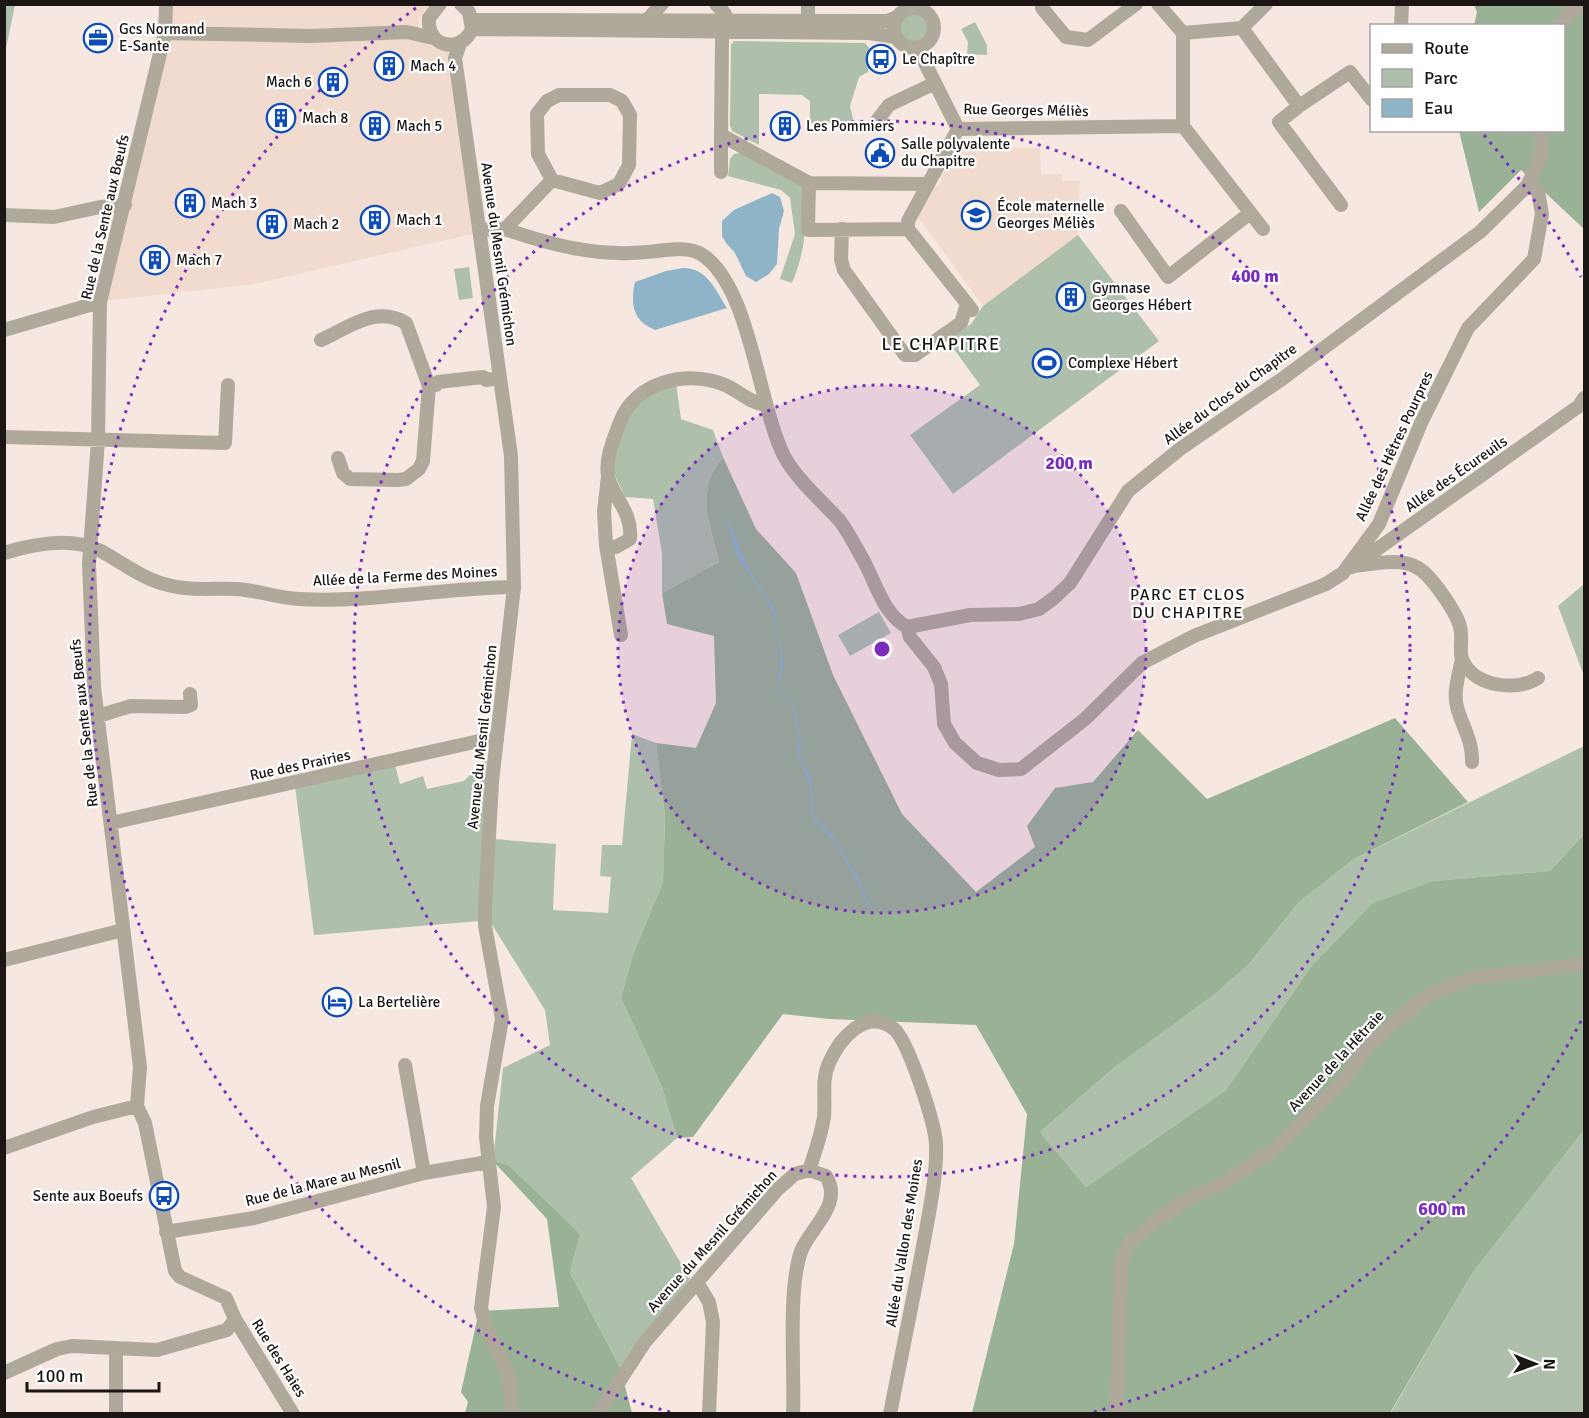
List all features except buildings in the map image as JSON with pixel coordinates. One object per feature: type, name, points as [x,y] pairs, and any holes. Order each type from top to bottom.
[{"type":"street","name":"Rue de la Sente aux Bœufs","points":[[166,4],[165,33],[100,302],[98,440],[92,548],[89,564],[90,620],[98,716],[140,1066],[137,1106],[146,1123],[166,1232]]},
{"type":"street","points":[[461,4],[472,24],[725,26],[869,33],[896,37],[907,46],[917,47],[929,40],[933,33],[932,9],[908,8],[888,21],[808,20],[725,26]]},
{"type":"street","points":[[647,25],[662,4]]},
{"type":"street","points":[[716,4],[725,14],[721,172]]},
{"type":"street","points":[[808,4],[808,20]]},
{"type":"street","points":[[1042,8],[1066,38],[1088,40],[1136,4]]},
{"type":"street","points":[[1158,4],[1183,33],[1183,126],[1263,229]]},
{"type":"street","points":[[1183,33],[1242,28],[1266,4]]},
{"type":"street","points":[[1401,24],[1402,4]]},
{"type":"street","points":[[1561,24],[1567,15],[1581,4]]},
{"type":"street","points":[[435,36],[438,5]]},
{"type":"street","points":[[896,37],[894,30],[897,17]]},
{"type":"street","name":"Avenue du Mesnil Grémichon","points":[[472,24],[455,58],[479,230],[493,379],[511,456],[514,587],[491,793],[485,926],[502,1019],[488,1106],[488,1162],[494,1207],[481,1308],[486,1327],[509,1376],[513,1413]]},
{"type":"street","points":[[1242,28],[1299,106]]},
{"type":"street","points":[[165,33],[318,36],[407,32],[435,36],[460,44]]},
{"type":"street","name":"Avenue du Mesnil Grémichon","points":[[435,36],[455,58]]},
{"type":"street","name":"Rue Georges Méliès","points":[[917,47],[958,129],[1183,126]]},
{"type":"street","points":[[1341,205],[1279,122],[1350,72],[1370,99]]},
{"type":"street","points":[[873,126],[889,105],[935,83]]},
{"type":"street","points":[[559,94],[610,95],[622,101],[630,115],[629,165],[619,184],[600,193],[552,180],[538,154],[537,114],[547,101],[559,94]]},
{"type":"street","points":[[842,229],[841,259],[844,270],[905,355],[915,356],[961,323],[970,309],[908,229],[908,221],[958,129]]},
{"type":"street","name":"Allée du Clos du Chapitre","points":[[907,627],[970,615],[1019,614],[1039,609],[1054,598],[1070,583],[1128,491],[1180,449],[1282,379],[1480,232],[1527,186],[1542,154],[1541,132]]},
{"type":"street","points":[[721,135],[809,183],[927,184]]},
{"type":"street","points":[[479,230],[505,229],[552,180]]},
{"type":"street","points":[[809,183],[808,230],[908,229]]},
{"type":"street","name":"Allée des Hêtres Pourpres","points":[[505,229],[549,244],[601,254],[683,250],[697,252],[713,262],[742,319],[756,362],[765,405],[785,457],[842,524],[863,560],[882,601],[898,622],[907,627],[910,637],[934,667],[941,684],[944,724],[955,743],[977,763],[999,770],[1021,769],[1085,719],[1142,663],[1194,636],[1326,585],[1347,570],[1379,524],[1421,423],[1468,328],[1534,259],[1542,214],[1538,191],[1527,186]]},
{"type":"street","points":[[4,215],[54,217],[100,207],[124,205]]},
{"type":"street","points":[[1121,212],[1168,277],[1250,213]]},
{"type":"street","points":[[4,330],[100,302]]},
{"type":"street","points":[[321,340],[377,314],[397,317],[406,323],[432,386],[423,461],[413,475],[398,480],[350,479],[343,473],[338,459]]},
{"type":"street","points":[[432,386],[449,380],[483,377],[493,379]]},
{"type":"street","points":[[621,635],[606,545],[604,511],[611,444],[622,416],[640,394],[664,381],[694,378],[725,385],[749,402],[765,405]]},
{"type":"street","points":[[4,437],[225,443],[228,385]]},
{"type":"street","name":"Allée des Écureuils","points":[[1347,570],[1579,406],[1584,398]]},
{"type":"street","points":[[606,545],[616,547],[625,544],[630,539],[631,533],[621,500],[608,477]]},
{"type":"street","points":[[4,553],[28,545],[56,543],[92,548]]},
{"type":"street","name":"Allée de la Ferme des Moines","points":[[92,548],[166,585],[181,588],[238,589],[298,599],[374,597],[514,587]]},
{"type":"street","points":[[1347,570],[1383,563],[1418,567],[1430,579],[1460,626],[1462,659],[1456,694],[1457,706],[1471,743],[1472,762]]},
{"type":"street","points":[[1462,659],[1471,672],[1491,682],[1522,685],[1538,678]]},
{"type":"street","points":[[98,716],[131,705],[185,707],[191,705],[190,694]]},
{"type":"street","name":"Rue des Prairies","points":[[111,823],[488,739],[497,740]]},
{"type":"street","points":[[4,960],[123,930]]},
{"type":"street","name":"Avenue de la Hêtraie","points":[[1117,1413],[1121,1262],[1129,1243],[1187,1200],[1222,1184],[1276,1148],[1341,1084],[1370,1044],[1426,996],[1472,978],[1584,964]]},
{"type":"street","name":"Allée du Vallon des Moines","points":[[809,1170],[824,1118],[824,1079],[828,1064],[848,1031],[860,1024],[887,1025],[896,1031],[905,1046],[928,1107],[936,1143],[934,1179],[923,1245],[890,1413]]},
{"type":"street","points":[[405,1065],[424,1173]]},
{"type":"street","points":[[4,1148],[93,1117],[137,1106]]},
{"type":"street","name":"Rue de la Mare au Mesnil","points":[[166,1232],[254,1218],[424,1173],[488,1162]]},
{"type":"street","points":[[793,1413],[796,1272],[803,1248],[831,1199],[832,1186],[826,1176],[809,1170]]},
{"type":"street","name":"Avenue du Mesnil Grémichon","points":[[598,1413],[645,1342],[697,1282],[778,1189],[795,1174],[809,1170]]},
{"type":"street","name":"Rue des Haies","points":[[166,1232],[175,1271],[180,1277],[226,1298],[235,1319],[293,1413]]},
{"type":"street","points":[[697,1282],[709,1302],[713,1322],[709,1413]]},
{"type":"street","points":[[4,1373],[57,1349],[90,1346],[116,1350],[157,1350],[184,1344],[227,1330],[235,1319]]},
{"type":"street","points":[[116,1350],[116,1413]]},
{"type":"shaded area","points":[[158,5],[430,5],[419,18],[419,30],[432,47],[459,56],[481,232],[255,284],[103,301],[169,9]]},
{"type":"shaded area","points":[[958,147],[1040,148],[1041,174],[1062,174],[1062,181],[1080,181],[1078,235],[983,306],[918,217],[934,188],[942,182],[941,177]]},
{"type":"green space","points":[[4,5],[15,5],[5,53]]},
{"type":"green space","points":[[1474,5],[1584,5],[1584,229],[1521,170],[1479,212],[1459,132],[1565,132],[1565,24],[1474,24],[1477,12]]},
{"type":"green space","points":[[914,14],[924,18],[928,28],[924,38],[914,42],[904,38],[900,28],[904,18]]},
{"type":"green space","points":[[975,22],[987,45],[987,55],[967,54],[968,42],[961,29]]},
{"type":"green space","points":[[734,41],[865,43],[874,53],[869,62],[868,72],[859,77],[850,106],[854,123],[810,123],[810,101],[802,95],[759,94],[759,145],[732,131],[730,125],[731,45]]},
{"type":"green space","points":[[741,153],[804,188],[804,236],[792,283],[780,279],[795,234],[790,198],[781,190],[728,176],[730,159],[734,154]]},
{"type":"green space","name":"Complexe Hébert","points":[[1078,235],[1159,341],[953,494],[910,435],[980,385],[948,341],[971,324],[983,306]]},
{"type":"green space","points":[[469,267],[473,298],[459,300],[454,269]]},
{"type":"green space","points":[[676,383],[681,419],[713,430],[723,457],[714,470],[707,495],[709,521],[719,562],[662,593],[662,553],[653,499],[625,497],[612,469],[613,458],[631,411],[644,397]]},
{"type":"green space","points":[[723,457],[756,529],[796,573],[833,675],[902,814],[976,892],[1035,847],[1027,826],[1055,788],[1093,782],[1138,730],[1207,799],[1395,718],[1468,802],[1354,859],[1299,902],[1250,963],[1213,995],[1116,1066],[1040,1132],[1086,1187],[1226,1090],[1310,968],[1372,904],[1433,881],[1550,871],[1584,834],[1584,1130],[1473,1272],[1390,1413],[972,1413],[1014,1244],[1027,1114],[976,1025],[829,1019],[783,1014],[693,1137],[677,1138],[662,1087],[621,998],[632,957],[663,882],[665,817],[656,743],[696,748],[716,703],[714,636],[667,624],[662,593],[719,562],[709,521],[707,495],[714,470]]},
{"type":"green space","points":[[1584,584],[1584,676],[1558,606]]},
{"type":"green space","points":[[879,612],[891,633],[850,656],[838,635]]},
{"type":"green space","points":[[632,734],[656,743],[665,817],[663,882],[632,957],[621,998],[662,1087],[677,1138],[631,1178],[690,1279],[620,1367],[570,1273],[580,1234],[493,1161],[503,1068],[550,1045],[545,1010],[491,923],[494,839],[556,844],[553,910],[608,913],[611,877],[600,876],[602,845],[622,845]]},
{"type":"green space","points":[[1584,746],[1584,834],[1550,871],[1433,881],[1310,968],[1226,1090],[1086,1187],[1040,1132],[1116,1066],[1250,963],[1299,902],[1354,859]]},
{"type":"green space","points":[[487,757],[479,921],[314,935],[295,786],[395,765],[400,784],[423,776],[427,789],[464,781]]},
{"type":"green space","points":[[1584,1130],[1584,1413],[1390,1414],[1473,1272]]},
{"type":"green space","points":[[493,1161],[509,1166],[580,1234],[570,1273],[620,1367],[632,1413],[465,1413],[468,1402],[461,1392],[479,1311],[559,1307],[547,1219]]},
{"type":"water","points":[[772,193],[780,197],[784,211],[779,229],[777,264],[769,274],[756,282],[746,276],[735,253],[722,236],[722,221],[734,210]]},
{"type":"water","points":[[691,269],[704,276],[727,308],[655,330],[642,322],[635,311],[633,298],[635,282],[666,271]]},
{"type":"water","points":[[728,523],[730,523],[747,566],[775,610],[784,665],[778,686],[795,709],[801,742],[800,753],[811,779],[814,817],[833,836],[859,879],[872,910],[868,907],[859,885],[833,840],[813,819],[809,782],[797,751],[799,740],[793,708],[777,686],[780,652],[775,622],[763,594],[738,558]]},
{"type":"place","name":"Gcs Normand E-Sante","points":[[98,38]]},
{"type":"place","name":"Le Chapître","points":[[881,59]]},
{"type":"place","name":"Mach 4","points":[[389,66]]},
{"type":"place","name":"Mach 6","points":[[333,82]]},
{"type":"place","name":"Mach 8","points":[[281,118]]},
{"type":"place","name":"Mach 5","points":[[375,126]]},
{"type":"place","name":"Les Pommiers","points":[[785,126]]},
{"type":"place","name":"Salle polyvalente du Chapitre","points":[[880,153]]},
{"type":"place","name":"Mach 3","points":[[190,203]]},
{"type":"place","name":"École maternelle Georges Méliès","points":[[976,215]]},
{"type":"place","name":"Mach 1","points":[[375,220]]},
{"type":"place","name":"Mach 2","points":[[272,224]]},
{"type":"place","name":"Mach 7","points":[[155,260]]},
{"type":"place","name":"Gymnase Georges Hébert","points":[[1071,297]]},
{"type":"place","name":"Complexe Hébert","points":[[1047,363]]},
{"type":"place","name":"La Bertelière","points":[[337,1002]]},
{"type":"place","name":"Sente aux Boeufs","points":[[164,1196]]},
{"type":"district","name":"LE CHAPITRE","points":[[941,344]]},
{"type":"district","name":"PARC ET CLOS DU CHAPITRE","points":[[1188,604]]}]
